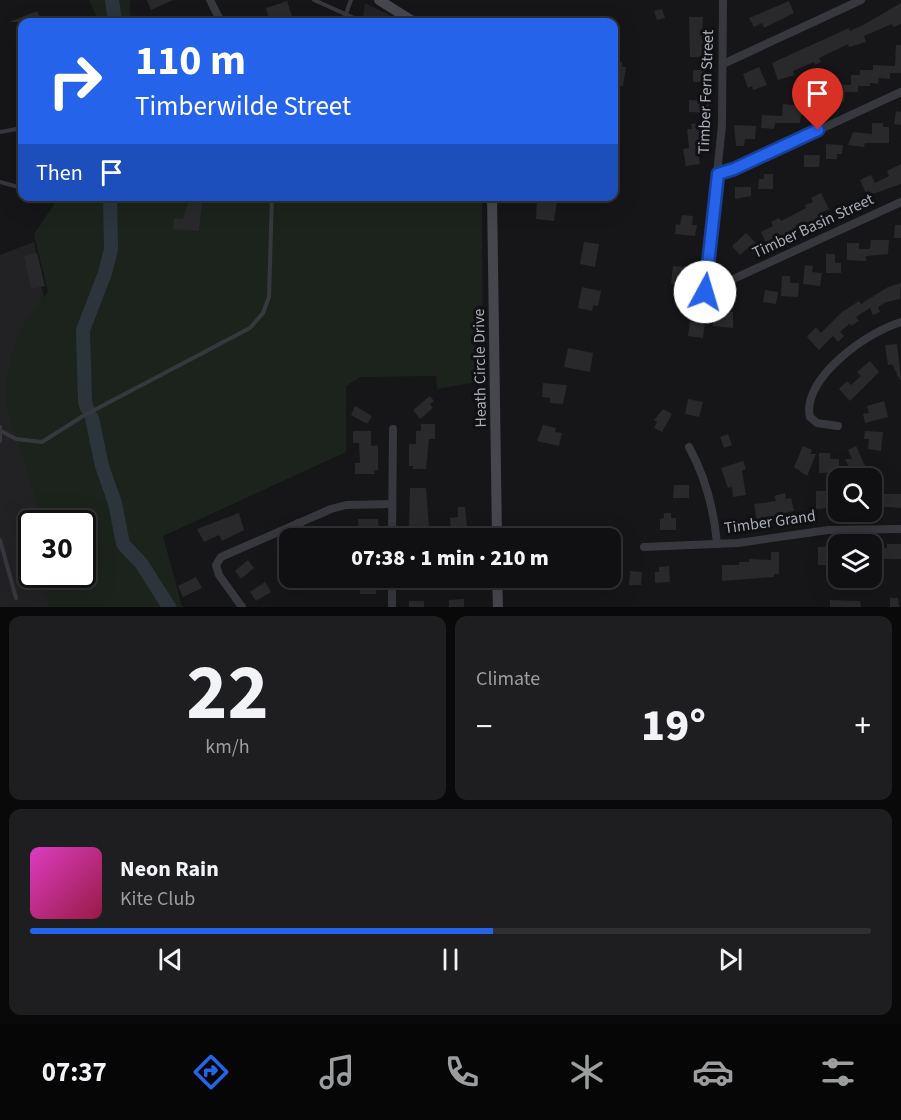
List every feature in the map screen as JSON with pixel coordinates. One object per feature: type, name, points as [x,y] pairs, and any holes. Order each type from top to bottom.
[{"type":"street","points":[[210,0],[219,18]]},
{"type":"street","points":[[379,0],[408,18]]},
{"type":"street","name":"Timber Fern Street","points":[[705,292],[722,125],[723,0]]},
{"type":"street","points":[[723,64],[861,0]]},
{"type":"street","points":[[718,174],[734,169],[901,92]]},
{"type":"street","name":"Heath Circle Drive","points":[[492,201],[497,528]]},
{"type":"street","name":"Timber Basin Street","points":[[705,292],[901,202]]},
{"type":"street","points":[[838,426],[817,423],[810,417],[810,396],[816,384],[860,342],[901,321]]},
{"type":"street","points":[[392,528],[393,429]]},
{"type":"street","points":[[689,447],[704,478],[712,505],[717,544]]},
{"type":"street","points":[[242,607],[219,575],[216,565],[221,557],[338,506],[392,504]]},
{"type":"street","points":[[298,522],[300,528]]},
{"type":"street","name":"Timber Grand","points":[[644,547],[717,544],[804,532],[901,529]]},
{"type":"street","points":[[392,588],[392,607]]},
{"type":"street","points":[[498,588],[498,607]]},
{"type":"lane","points":[[314,0],[355,18]]},
{"type":"lane","points":[[344,18],[351,0]]},
{"type":"lane","points":[[0,132],[18,129]]},
{"type":"lane","points":[[0,182],[18,187]]},
{"type":"lane","points":[[1,429],[16,440],[42,442],[82,416],[250,328],[263,314],[269,297],[272,201]]},
{"type":"lane","points":[[0,441],[1,429]]},
{"type":"lane","points":[[0,540],[16,598]]},
{"type":"shaded area","points":[[89,0],[130,0],[132,18],[97,18]]},
{"type":"shaded area","points":[[365,3],[393,18],[363,18]]},
{"type":"shaded area","points":[[56,201],[482,201],[483,381],[437,389],[436,376],[360,377],[346,386],[346,452],[163,536],[182,607],[50,607],[44,592],[52,588],[96,588],[96,510],[40,510],[8,413],[7,380],[14,348],[28,318],[48,292],[34,234]]},
{"type":"shaded area","points":[[34,242],[81,510],[18,510],[18,588],[96,588],[96,575],[118,607],[0,607],[0,255]]},
{"type":"building","points":[[147,0],[173,0],[151,10]]},
{"type":"building","points":[[287,1],[293,18],[269,18],[266,8]]},
{"type":"building","points":[[789,1],[794,13],[764,28],[762,23],[754,27],[749,18]]},
{"type":"building","points":[[901,3],[901,24],[893,27],[892,24],[864,36],[866,42],[849,47],[848,44],[819,58],[821,62],[815,65],[814,62],[793,71],[794,75],[778,80],[772,63],[849,28],[850,31]]},
{"type":"building","points":[[662,9],[665,18],[657,20],[654,11]]},
{"type":"building","points":[[37,11],[40,18],[19,18]]},
{"type":"building","points":[[689,17],[703,17],[702,38],[707,38],[707,46],[703,46],[703,57],[690,57]]},
{"type":"building","points":[[896,45],[901,45],[901,73],[890,73],[890,79],[879,78],[878,84],[858,86],[858,92],[845,92],[844,102],[824,101],[823,107],[812,107],[812,115],[801,115],[800,123],[775,123],[774,129],[761,128],[762,115],[782,116],[783,104],[804,106],[805,94],[827,95],[828,87],[834,88],[835,84],[851,85],[851,75],[860,75],[860,70],[873,70],[873,65],[895,66]]},
{"type":"building","points":[[618,62],[622,62],[622,67],[626,67],[623,86],[618,86]]},
{"type":"building","points":[[759,67],[767,85],[753,90],[752,86],[748,88],[743,74]]},
{"type":"building","points":[[693,70],[706,70],[706,82],[693,82]]},
{"type":"building","points":[[689,100],[709,101],[709,113],[689,112]]},
{"type":"building","points":[[896,111],[901,112],[901,125],[894,124]]},
{"type":"building","points":[[706,122],[707,131],[701,131],[702,139],[696,140],[700,164],[686,166],[683,149],[689,148],[687,129],[692,129],[691,124]]},
{"type":"building","points":[[872,123],[883,123],[883,127],[889,127],[889,143],[865,143],[864,147],[848,145],[853,132],[872,134]]},
{"type":"building","points":[[734,125],[756,126],[755,139],[745,139],[744,146],[736,146]]},
{"type":"building","points":[[826,144],[843,145],[842,154],[837,154],[837,159],[826,159]]},
{"type":"building","points":[[804,155],[820,155],[819,167],[804,167]]},
{"type":"building","points":[[901,164],[901,184],[867,196],[860,180],[871,175],[875,183],[889,176],[887,171]]},
{"type":"building","points":[[764,174],[773,174],[773,189],[758,189],[759,179],[764,179]]},
{"type":"building","points":[[735,187],[751,187],[751,196],[735,199]]},
{"type":"building","points":[[821,193],[829,209],[820,213],[823,220],[814,224],[813,222],[767,245],[761,232],[773,226],[771,222],[779,218],[781,221],[806,208],[805,205],[813,202],[811,198]]},
{"type":"building","points":[[189,201],[202,202],[199,231],[173,229],[174,218],[183,219]]},
{"type":"building","points":[[537,201],[557,201],[554,221],[536,219]]},
{"type":"building","points":[[682,215],[693,216],[692,225],[697,225],[695,236],[675,234],[676,224],[680,225]]},
{"type":"building","points":[[895,225],[901,225],[901,238],[894,238]]},
{"type":"building","points":[[746,233],[760,247],[753,254],[748,248],[740,255],[732,246]]},
{"type":"building","points":[[871,240],[889,240],[888,254],[866,256],[866,261],[847,260],[847,243],[859,243],[859,249],[870,249]]},
{"type":"building","points":[[584,242],[599,244],[595,267],[580,264]]},
{"type":"building","points":[[37,253],[45,286],[31,289],[24,256]]},
{"type":"building","points":[[826,254],[835,254],[835,263],[841,263],[841,273],[826,273]]},
{"type":"building","points":[[805,265],[813,266],[812,272],[822,273],[820,286],[803,284]]},
{"type":"building","points":[[673,266],[686,267],[684,285],[671,284]]},
{"type":"building","points":[[782,276],[790,276],[790,283],[799,283],[798,297],[781,296]]},
{"type":"building","points":[[901,283],[900,299],[886,302],[878,307],[880,312],[873,315],[870,308],[856,317],[859,321],[851,326],[850,323],[840,332],[844,336],[838,342],[833,336],[819,350],[807,337],[816,327],[821,333],[842,312],[859,301],[861,304],[888,287]]},
{"type":"building","points":[[582,287],[601,291],[598,306],[593,305],[592,311],[578,308]]},
{"type":"building","points":[[765,290],[778,292],[776,304],[763,302]]},
{"type":"building","points":[[726,312],[733,312],[733,328],[713,326],[713,315],[726,315]]},
{"type":"building","points":[[690,321],[705,323],[703,338],[688,336]]},
{"type":"building","points":[[897,344],[901,380],[892,364],[888,365],[885,345]]},
{"type":"building","points":[[568,348],[593,353],[590,372],[564,367]]},
{"type":"building","points":[[870,361],[879,372],[850,401],[839,389],[847,381],[851,385],[861,376],[857,372]]},
{"type":"building","points":[[543,383],[567,385],[563,404],[550,403],[550,398],[542,397]]},
{"type":"building","points":[[430,396],[434,401],[430,404],[433,408],[420,419],[413,410]]},
{"type":"building","points":[[688,399],[703,402],[699,417],[685,414]]},
{"type":"building","points":[[884,401],[888,417],[865,423],[863,414],[869,413],[867,406]]},
{"type":"building","points":[[355,406],[372,416],[367,424],[351,415]]},
{"type":"building","points":[[663,409],[672,414],[662,432],[654,428],[657,422],[654,420]]},
{"type":"building","points":[[421,424],[435,424],[435,439],[429,439],[426,469],[413,469],[413,466],[409,466],[409,444],[416,444],[416,431],[421,431]]},
{"type":"building","points":[[543,425],[556,428],[555,432],[562,433],[559,446],[537,441]]},
{"type":"building","points":[[353,431],[371,431],[371,446],[378,445],[378,470],[374,471],[375,474],[355,474],[355,463],[360,463],[359,443],[353,443]]},
{"type":"building","points":[[865,431],[883,432],[881,451],[868,449],[869,439],[864,439]]},
{"type":"building","points":[[728,434],[732,445],[724,448],[720,437]]},
{"type":"building","points":[[803,446],[812,450],[810,454],[816,454],[807,476],[794,467]]},
{"type":"building","points":[[856,446],[866,468],[849,468],[845,459],[852,459],[848,450]]},
{"type":"building","points":[[819,453],[830,453],[830,459],[839,459],[839,468],[828,468],[828,473],[819,473]]},
{"type":"building","points":[[743,461],[746,469],[742,471],[746,495],[733,497],[732,487],[728,488],[721,468]]},
{"type":"building","points":[[674,485],[689,485],[689,498],[673,498]]},
{"type":"building","points":[[410,488],[426,488],[429,526],[409,526]]},
{"type":"building","points":[[816,491],[828,491],[828,508],[816,509]]},
{"type":"building","points":[[785,493],[786,499],[791,498],[794,511],[784,513],[785,517],[757,522],[754,504],[776,501],[774,496]]},
{"type":"building","points":[[882,494],[901,494],[901,508],[882,507]]},
{"type":"building","points":[[458,507],[465,507],[467,528],[451,528],[450,518],[458,517]]},
{"type":"building","points":[[239,513],[244,530],[222,541],[219,535],[204,542],[197,529]]},
{"type":"building","points":[[664,513],[671,513],[671,518],[676,518],[676,530],[660,530],[660,519],[664,518]]},
{"type":"building","points":[[358,519],[378,519],[378,528],[359,528]]},
{"type":"building","points":[[887,544],[901,544],[901,559],[882,559],[882,548],[887,548]]},
{"type":"building","points":[[828,546],[828,565],[818,565],[818,547]]},
{"type":"building","points":[[771,552],[779,552],[779,574],[774,574],[774,577],[722,581],[722,565],[739,565],[739,562],[749,562],[749,559],[771,560]]},
{"type":"building","points":[[248,560],[254,568],[241,579],[235,571]]},
{"type":"building","points":[[669,566],[670,582],[655,583],[655,572],[659,572],[659,567]]},
{"type":"building","points":[[630,571],[642,572],[641,585],[629,585]]},
{"type":"building","points":[[196,577],[202,588],[183,597],[178,586]]},
{"type":"building","points":[[265,582],[271,592],[256,601],[250,592]]},
{"type":"building","points":[[360,588],[376,588],[376,594],[360,594]]},
{"type":"building","points":[[890,598],[898,598],[899,607],[890,607]]},
{"type":"building","points":[[464,599],[464,607],[449,607],[449,600]]},
{"type":"building","points":[[830,600],[860,601],[861,607],[830,607]]},
{"type":"building","points":[[409,601],[424,601],[424,607],[409,607]]},
{"type":"waterway","points":[[112,0],[114,18]]},
{"type":"waterway","points":[[87,408],[83,330],[105,273],[111,249],[110,201]]},
{"type":"waterway","points":[[92,418],[102,466],[115,503],[123,544],[141,563],[169,607]]},
{"type":"route","points":[[705,292],[718,174],[734,169],[818,130]]}]
